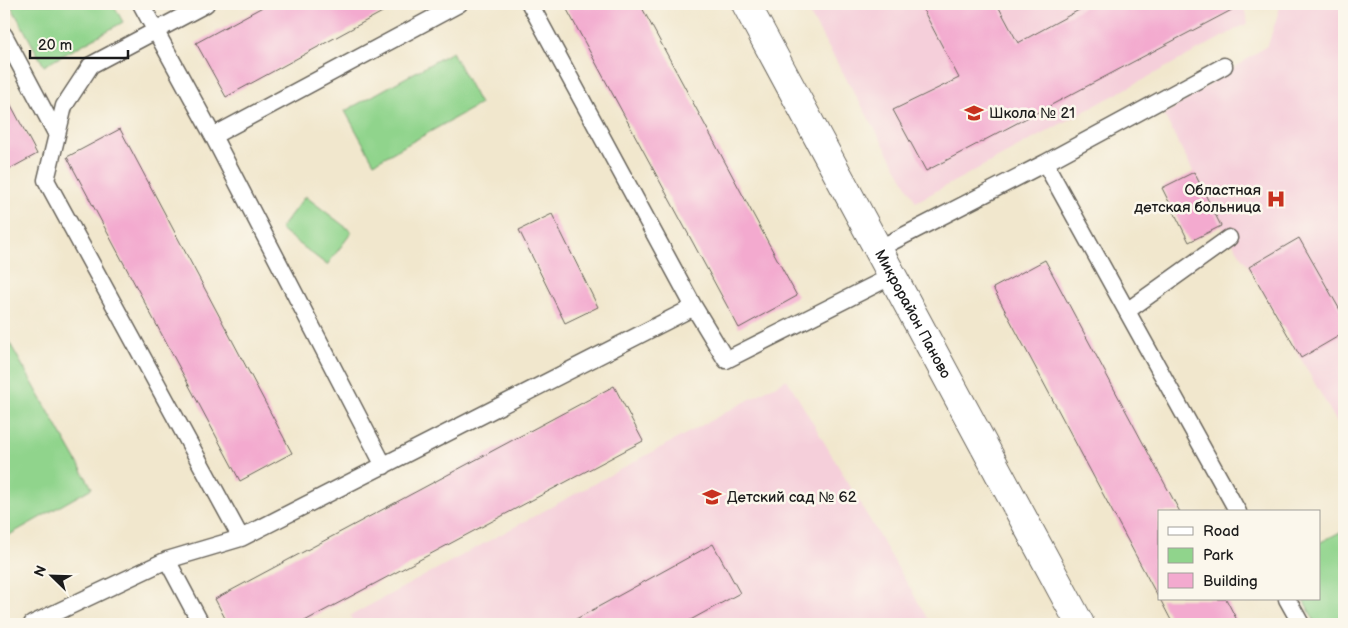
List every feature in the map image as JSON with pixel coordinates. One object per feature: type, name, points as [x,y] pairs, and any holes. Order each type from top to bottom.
[{"type":"street","name":"Микрорайон Паново","points":[[746,4],[1080,624]]},
{"type":"lane","points":[[140,4],[212,136],[384,466]]},
{"type":"lane","points":[[206,4],[91,65],[64,106],[46,180],[241,538]]},
{"type":"lane","points":[[212,136],[459,4]]},
{"type":"lane","points":[[530,4],[694,307],[726,360],[892,276]]},
{"type":"lane","points":[[4,35],[57,135]]},
{"type":"lane","points":[[878,249],[1045,163],[1224,66]]},
{"type":"lane","points":[[1045,163],[1237,510]]},
{"type":"lane","points":[[1127,311],[1229,238]]},
{"type":"lane","points":[[32,624],[167,560],[241,538],[694,307]]},
{"type":"lane","points":[[167,560],[201,624]]},
{"type":"lane","points":[[1288,600],[1301,624]]},
{"type":"shaded area","name":"Школа № 21","points":[[804,4],[1243,4],[1248,23],[916,202]]},
{"type":"shaded area","name":"Областная детская больница","points":[[1281,4],[1344,4],[1344,435],[1249,267],[1221,226],[1164,115],[1268,45]]},
{"type":"shaded area","name":"Детский сад № 62","points":[[787,379],[931,624],[354,624],[350,616]]},
{"type":"green space","points":[[10,4],[113,4],[123,22],[44,66]]},
{"type":"green space","points":[[452,52],[480,104],[374,163],[345,111]]},
{"type":"green space","points":[[305,196],[352,232],[327,265],[280,229]]},
{"type":"green space","points":[[4,333],[92,488],[4,538]]},
{"type":"green space","points":[[1344,530],[1344,624],[1316,624],[1304,600],[1320,600],[1320,542]]},
{"type":"building","points":[[268,4],[397,4],[226,97],[196,43]]},
{"type":"building","points":[[564,4],[640,4],[797,296],[739,328]]},
{"type":"building","points":[[920,4],[997,4],[1018,43],[1090,4],[1243,4],[926,171],[893,110],[959,78]]},
{"type":"building","points":[[4,92],[37,154],[4,172]]},
{"type":"building","points":[[120,129],[292,453],[240,481],[67,157]]},
{"type":"building","points":[[1194,172],[1221,226],[1189,242],[1162,188]]},
{"type":"building","points":[[552,214],[598,307],[565,323],[519,230]]},
{"type":"building","points":[[1299,238],[1344,317],[1344,333],[1301,358],[1249,267]]},
{"type":"building","points":[[1045,260],[1179,510],[1158,510],[1158,597],[993,288]]},
{"type":"building","points":[[614,386],[643,441],[299,624],[228,624],[215,599]]},
{"type":"building","points":[[713,544],[740,593],[683,624],[567,624]]},
{"type":"building","points":[[1161,600],[1227,600],[1239,624],[1173,624]]},
{"type":"place","name":"Школа № 21","points":[[974,113]]},
{"type":"place","name":"Областная детская больница","points":[[1276,199]]},
{"type":"place","name":"Детский сад № 62","points":[[712,497]]}]
